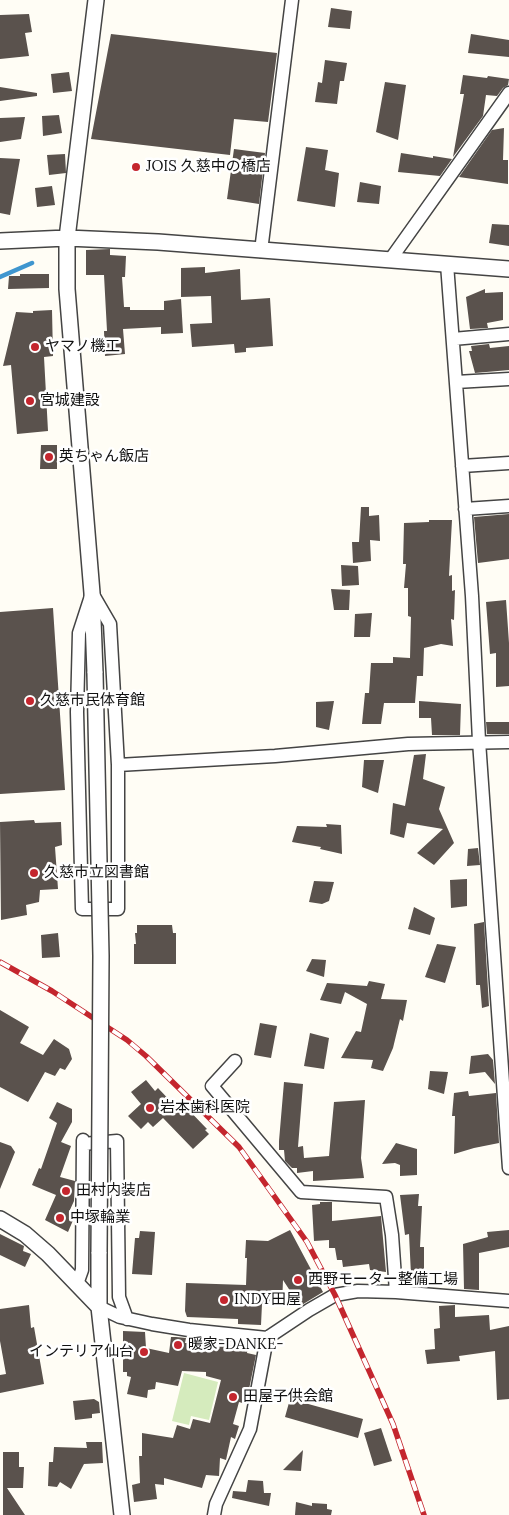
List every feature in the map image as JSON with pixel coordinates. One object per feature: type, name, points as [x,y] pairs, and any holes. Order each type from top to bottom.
[{"type":"street","points":[[96,0],[67,238],[67,289],[92,593],[95,673],[101,956],[98,1307],[122,1515]]},
{"type":"street","points":[[261,251],[292,0]]},
{"type":"street","points":[[390,260],[509,93]]},
{"type":"street","points":[[0,241],[67,238],[158,242],[509,269]]},
{"type":"street","points":[[447,264],[472,596],[479,741],[503,985],[509,1168]]},
{"type":"street","points":[[453,339],[509,334]]},
{"type":"street","points":[[456,382],[509,379]]},
{"type":"street","points":[[462,466],[509,462]]},
{"type":"street","points":[[466,509],[509,506]]},
{"type":"street","points":[[92,593],[110,624],[118,766],[118,909],[82,909],[77,721],[79,633],[92,593]]},
{"type":"street","points":[[118,766],[408,744],[479,741],[509,742]]},
{"type":"street","points":[[235,1062],[212,1086],[300,1192],[386,1197],[392,1235],[396,1292]]},
{"type":"street","points":[[77,1284],[82,1270],[83,1142],[117,1141],[119,1297],[127,1319]]},
{"type":"street","points":[[0,1219],[25,1234],[48,1254],[98,1307],[127,1319],[189,1330],[267,1338],[335,1295],[358,1291],[396,1292],[509,1302]]},
{"type":"street","points":[[214,1515],[216,1504],[250,1429],[267,1338]]},
{"type":"green space","points":[[184,1373],[218,1382],[209,1420],[191,1416],[189,1425],[172,1421]]},
{"type":"building","points":[[331,8],[352,11],[350,29],[328,27]]},
{"type":"building","points":[[29,14],[32,32],[25,33],[29,56],[0,59],[0,15]]},
{"type":"building","points":[[111,34],[277,53],[268,122],[234,119],[230,155],[91,139]]},
{"type":"building","points":[[471,34],[509,40],[509,57],[468,53]]},
{"type":"building","points":[[325,60],[347,63],[344,81],[340,81],[337,104],[315,102],[318,82],[322,83]]},
{"type":"building","points":[[69,72],[72,91],[53,93],[51,74]]},
{"type":"building","points":[[463,75],[509,79],[508,85],[497,96],[486,95],[483,116],[453,157],[464,94],[460,94]]},
{"type":"building","points":[[385,82],[406,85],[398,140],[376,132]]},
{"type":"building","points":[[0,87],[37,93],[37,96],[0,101]]},
{"type":"building","points":[[59,115],[62,133],[43,136],[42,116]]},
{"type":"building","points":[[25,117],[21,139],[0,142],[0,118]]},
{"type":"building","points":[[504,128],[503,160],[508,160],[508,184],[459,177],[492,130]]},
{"type":"building","points":[[306,147],[328,150],[325,170],[339,173],[335,207],[297,201]]},
{"type":"building","points":[[234,149],[265,153],[259,204],[227,199]]},
{"type":"building","points":[[401,153],[452,159],[440,176],[398,172]]},
{"type":"building","points":[[65,154],[66,173],[49,175],[47,155]]},
{"type":"building","points":[[0,158],[20,159],[10,215],[0,213]]},
{"type":"building","points":[[360,182],[381,186],[379,204],[357,202]]},
{"type":"building","points":[[52,186],[55,205],[37,207],[35,188]]},
{"type":"building","points":[[492,224],[509,225],[509,246],[489,243]]},
{"type":"building","points":[[110,249],[110,255],[126,256],[125,277],[122,277],[124,307],[130,307],[130,310],[164,310],[164,301],[181,299],[183,333],[161,334],[161,327],[123,329],[125,354],[105,356],[104,331],[107,331],[104,275],[86,275],[86,250]]},
{"type":"building","points":[[205,267],[205,273],[240,269],[241,300],[270,298],[273,346],[246,348],[246,352],[235,353],[234,344],[192,347],[190,324],[212,323],[211,296],[181,297],[181,268]]},
{"type":"building","points":[[20,274],[49,274],[49,288],[8,289],[9,276],[20,276]]},
{"type":"building","points":[[485,289],[485,293],[503,292],[503,320],[487,323],[488,328],[470,329],[466,297]]},
{"type":"building","points":[[52,310],[53,356],[44,357],[48,431],[17,434],[11,365],[3,366],[16,312],[33,313],[33,311]]},
{"type":"building","points":[[489,344],[490,348],[509,346],[509,370],[475,373],[469,351],[472,351],[471,346]]},
{"type":"building","name":"英ちゃん飯店","points":[[41,445],[57,445],[57,469],[40,469]]},
{"type":"building","points":[[361,507],[369,507],[369,516],[379,515],[380,541],[370,540],[371,561],[353,563],[352,542],[359,542]]},
{"type":"building","points":[[509,514],[509,559],[478,563],[474,517]]},
{"type":"building","points":[[429,520],[452,520],[449,576],[452,575],[452,591],[455,590],[454,620],[451,619],[453,646],[441,644],[424,648],[423,676],[417,676],[415,703],[384,703],[381,724],[362,724],[365,693],[369,693],[371,663],[393,663],[393,657],[410,658],[411,617],[408,616],[408,588],[404,588],[406,564],[403,564],[404,523],[429,522]]},
{"type":"building","points":[[341,565],[358,566],[359,585],[342,586]]},
{"type":"building","points":[[331,589],[350,590],[349,610],[334,610]]},
{"type":"building","points":[[506,600],[509,686],[496,687],[496,653],[490,654],[486,602]]},
{"type":"building","name":"久慈市民体育館","points":[[53,608],[65,790],[0,794],[0,612]]},
{"type":"building","points":[[372,613],[370,637],[354,637],[355,614]]},
{"type":"building","points":[[334,701],[329,730],[316,727],[316,702]]},
{"type":"building","points":[[419,701],[461,704],[460,735],[432,735],[431,718],[419,718]]},
{"type":"building","points":[[486,722],[509,722],[509,734],[487,734]]},
{"type":"building","points":[[426,754],[423,779],[445,787],[439,809],[454,843],[434,865],[417,853],[443,829],[407,823],[404,838],[390,834],[393,803],[405,806],[414,755]]},
{"type":"building","points":[[364,760],[384,760],[378,793],[362,787]]},
{"type":"building","name":"久慈市立図書館","points":[[34,820],[35,823],[61,822],[62,845],[55,847],[58,889],[40,890],[39,902],[26,905],[27,915],[1,920],[0,822]]},
{"type":"building","points":[[326,824],[341,825],[342,854],[320,849],[321,847],[292,842],[297,826],[327,827]]},
{"type":"building","points":[[478,848],[480,865],[467,866],[468,849]]},
{"type":"building","points":[[467,879],[467,906],[451,908],[450,880]]},
{"type":"building","points":[[314,881],[334,882],[329,901],[322,904],[309,902]]},
{"type":"building","points":[[414,907],[435,918],[430,935],[408,929]]},
{"type":"building","points":[[484,922],[489,1006],[482,1008],[480,985],[476,985],[474,924]]},
{"type":"building","points":[[137,925],[172,925],[173,933],[176,933],[176,964],[134,964],[134,944],[136,944],[135,933],[137,933]]},
{"type":"building","points":[[58,933],[60,957],[42,958],[41,935]]},
{"type":"building","points":[[437,944],[456,947],[445,983],[425,977]]},
{"type":"building","points":[[312,959],[326,960],[324,977],[306,971]]},
{"type":"building","points":[[369,981],[385,984],[381,999],[407,1000],[403,1021],[400,1019],[393,1048],[383,1071],[371,1068],[373,1060],[341,1058],[356,1031],[361,1032],[367,1004],[345,992],[341,1004],[320,1000],[327,983],[367,986]]},
{"type":"building","points":[[0,1010],[29,1027],[20,1043],[43,1055],[54,1039],[69,1049],[72,1059],[65,1070],[60,1068],[55,1076],[45,1072],[28,1102],[0,1087]]},
{"type":"building","points":[[260,1023],[277,1026],[271,1058],[254,1055]]},
{"type":"building","points":[[310,1033],[329,1038],[324,1069],[304,1066]]},
{"type":"building","points":[[488,1054],[493,1060],[495,1084],[485,1072],[469,1074],[471,1056]]},
{"type":"building","points":[[430,1071],[448,1072],[444,1094],[428,1089]]},
{"type":"building","points":[[146,1080],[155,1091],[158,1088],[176,1107],[181,1102],[207,1129],[205,1130],[209,1134],[193,1149],[163,1118],[153,1127],[148,1122],[141,1129],[128,1116],[141,1104],[131,1092]]},
{"type":"building","points":[[284,1082],[303,1084],[298,1147],[303,1146],[304,1158],[329,1156],[334,1102],[365,1100],[361,1158],[364,1178],[313,1181],[313,1171],[297,1173],[297,1168],[292,1168],[285,1161],[284,1150],[279,1150]]},
{"type":"building","points":[[468,1091],[469,1096],[496,1093],[499,1143],[454,1154],[455,1116],[452,1116],[454,1093]]},
{"type":"building","points":[[57,1102],[72,1109],[72,1122],[61,1142],[71,1146],[60,1177],[75,1181],[74,1201],[69,1212],[74,1215],[74,1218],[68,1232],[45,1220],[56,1195],[32,1185],[39,1168],[41,1169],[57,1123],[49,1118]]},
{"type":"building","points":[[0,1142],[11,1146],[15,1152],[0,1189]]},
{"type":"building","points":[[396,1143],[417,1149],[417,1175],[400,1176],[400,1165],[395,1163],[382,1164]]},
{"type":"building","points":[[419,1194],[418,1206],[422,1206],[420,1247],[424,1247],[424,1278],[411,1275],[409,1234],[405,1235],[400,1195]]},
{"type":"building","points":[[320,1202],[332,1202],[332,1221],[381,1216],[386,1272],[370,1270],[369,1264],[343,1267],[342,1260],[337,1260],[335,1248],[329,1248],[329,1240],[314,1241],[312,1205],[320,1204]]},
{"type":"building","points":[[290,1230],[323,1292],[300,1306],[283,1280],[282,1306],[262,1304],[261,1325],[238,1324],[238,1319],[187,1317],[185,1311],[186,1283],[246,1285],[246,1240],[268,1241]]},
{"type":"building","points":[[509,1230],[509,1247],[479,1253],[479,1290],[464,1289],[463,1244],[488,1237],[487,1232]]},
{"type":"building","points":[[140,1231],[155,1232],[152,1275],[132,1274],[135,1238],[139,1238]]},
{"type":"building","points":[[0,1234],[24,1246],[23,1251],[31,1254],[25,1267],[0,1255]]},
{"type":"building","points":[[29,1305],[31,1328],[34,1327],[44,1384],[0,1393],[0,1375],[6,1374],[0,1341],[0,1309]]},
{"type":"building","points":[[455,1305],[455,1317],[489,1315],[490,1330],[509,1326],[509,1399],[497,1400],[495,1351],[459,1356],[460,1361],[427,1364],[425,1350],[435,1349],[434,1329],[440,1328],[439,1306]]},
{"type":"building","points":[[123,1331],[145,1332],[146,1348],[169,1353],[171,1337],[176,1337],[186,1338],[185,1343],[248,1346],[247,1353],[256,1355],[246,1404],[239,1402],[233,1424],[239,1426],[235,1439],[231,1437],[226,1460],[220,1458],[219,1476],[206,1475],[202,1488],[164,1478],[164,1485],[155,1484],[157,1499],[134,1502],[132,1485],[140,1483],[139,1456],[142,1456],[142,1433],[173,1438],[177,1425],[190,1429],[193,1419],[210,1423],[221,1380],[206,1376],[206,1372],[182,1371],[178,1386],[156,1382],[155,1389],[148,1390],[147,1398],[127,1394],[131,1377],[127,1376],[127,1372],[123,1372]]},
{"type":"building","points":[[94,1399],[99,1402],[100,1413],[92,1414],[92,1418],[75,1420],[73,1401]]},
{"type":"building","points":[[290,1399],[363,1419],[358,1438],[285,1417]]},
{"type":"building","points":[[381,1428],[392,1461],[374,1466],[364,1433]]},
{"type":"building","points":[[86,1442],[102,1442],[103,1463],[84,1464],[71,1489],[60,1482],[57,1487],[48,1486],[49,1462],[53,1462],[54,1447],[87,1448]]},
{"type":"building","points":[[303,1450],[301,1471],[283,1470]]},
{"type":"building","points":[[3,1452],[19,1452],[19,1467],[24,1467],[23,1488],[7,1488],[25,1515],[3,1515]]},
{"type":"building","points":[[248,1480],[263,1481],[264,1493],[271,1493],[269,1506],[232,1498],[233,1491],[246,1492]]},
{"type":"building","points":[[296,1502],[312,1506],[312,1503],[327,1504],[327,1509],[332,1510],[331,1515],[295,1515]]},
{"type":"waterway","points":[[0,277],[32,263]]},
{"type":"railway","points":[[0,962],[52,991],[127,1040],[146,1056],[239,1147],[307,1242],[335,1295],[393,1424],[424,1515]]},
{"type":"place","name":"JOIS 久慈中の橋店","points":[[136,167]]},
{"type":"place","name":"ヤマノ機工","points":[[35,347]]},
{"type":"place","name":"宮城建設","points":[[30,401]]},
{"type":"place","name":"英ちゃん飯店","points":[[49,457]]},
{"type":"place","name":"久慈市民体育館","points":[[30,701]]},
{"type":"place","name":"久慈市立図書館","points":[[34,873]]},
{"type":"place","name":"岩本歯科医院","points":[[150,1108]]},
{"type":"place","name":"田村内装店","points":[[66,1191]]},
{"type":"place","name":"中塚輪業","points":[[60,1218]]},
{"type":"place","name":"西野モーター整備工場","points":[[298,1280]]},
{"type":"place","name":"INDY田屋","points":[[224,1300]]},
{"type":"place","name":"暖家-DANKE-","points":[[178,1345]]},
{"type":"place","name":"インテリア仙台","points":[[144,1352]]},
{"type":"place","name":"田屋子供会館","points":[[233,1397]]}]
